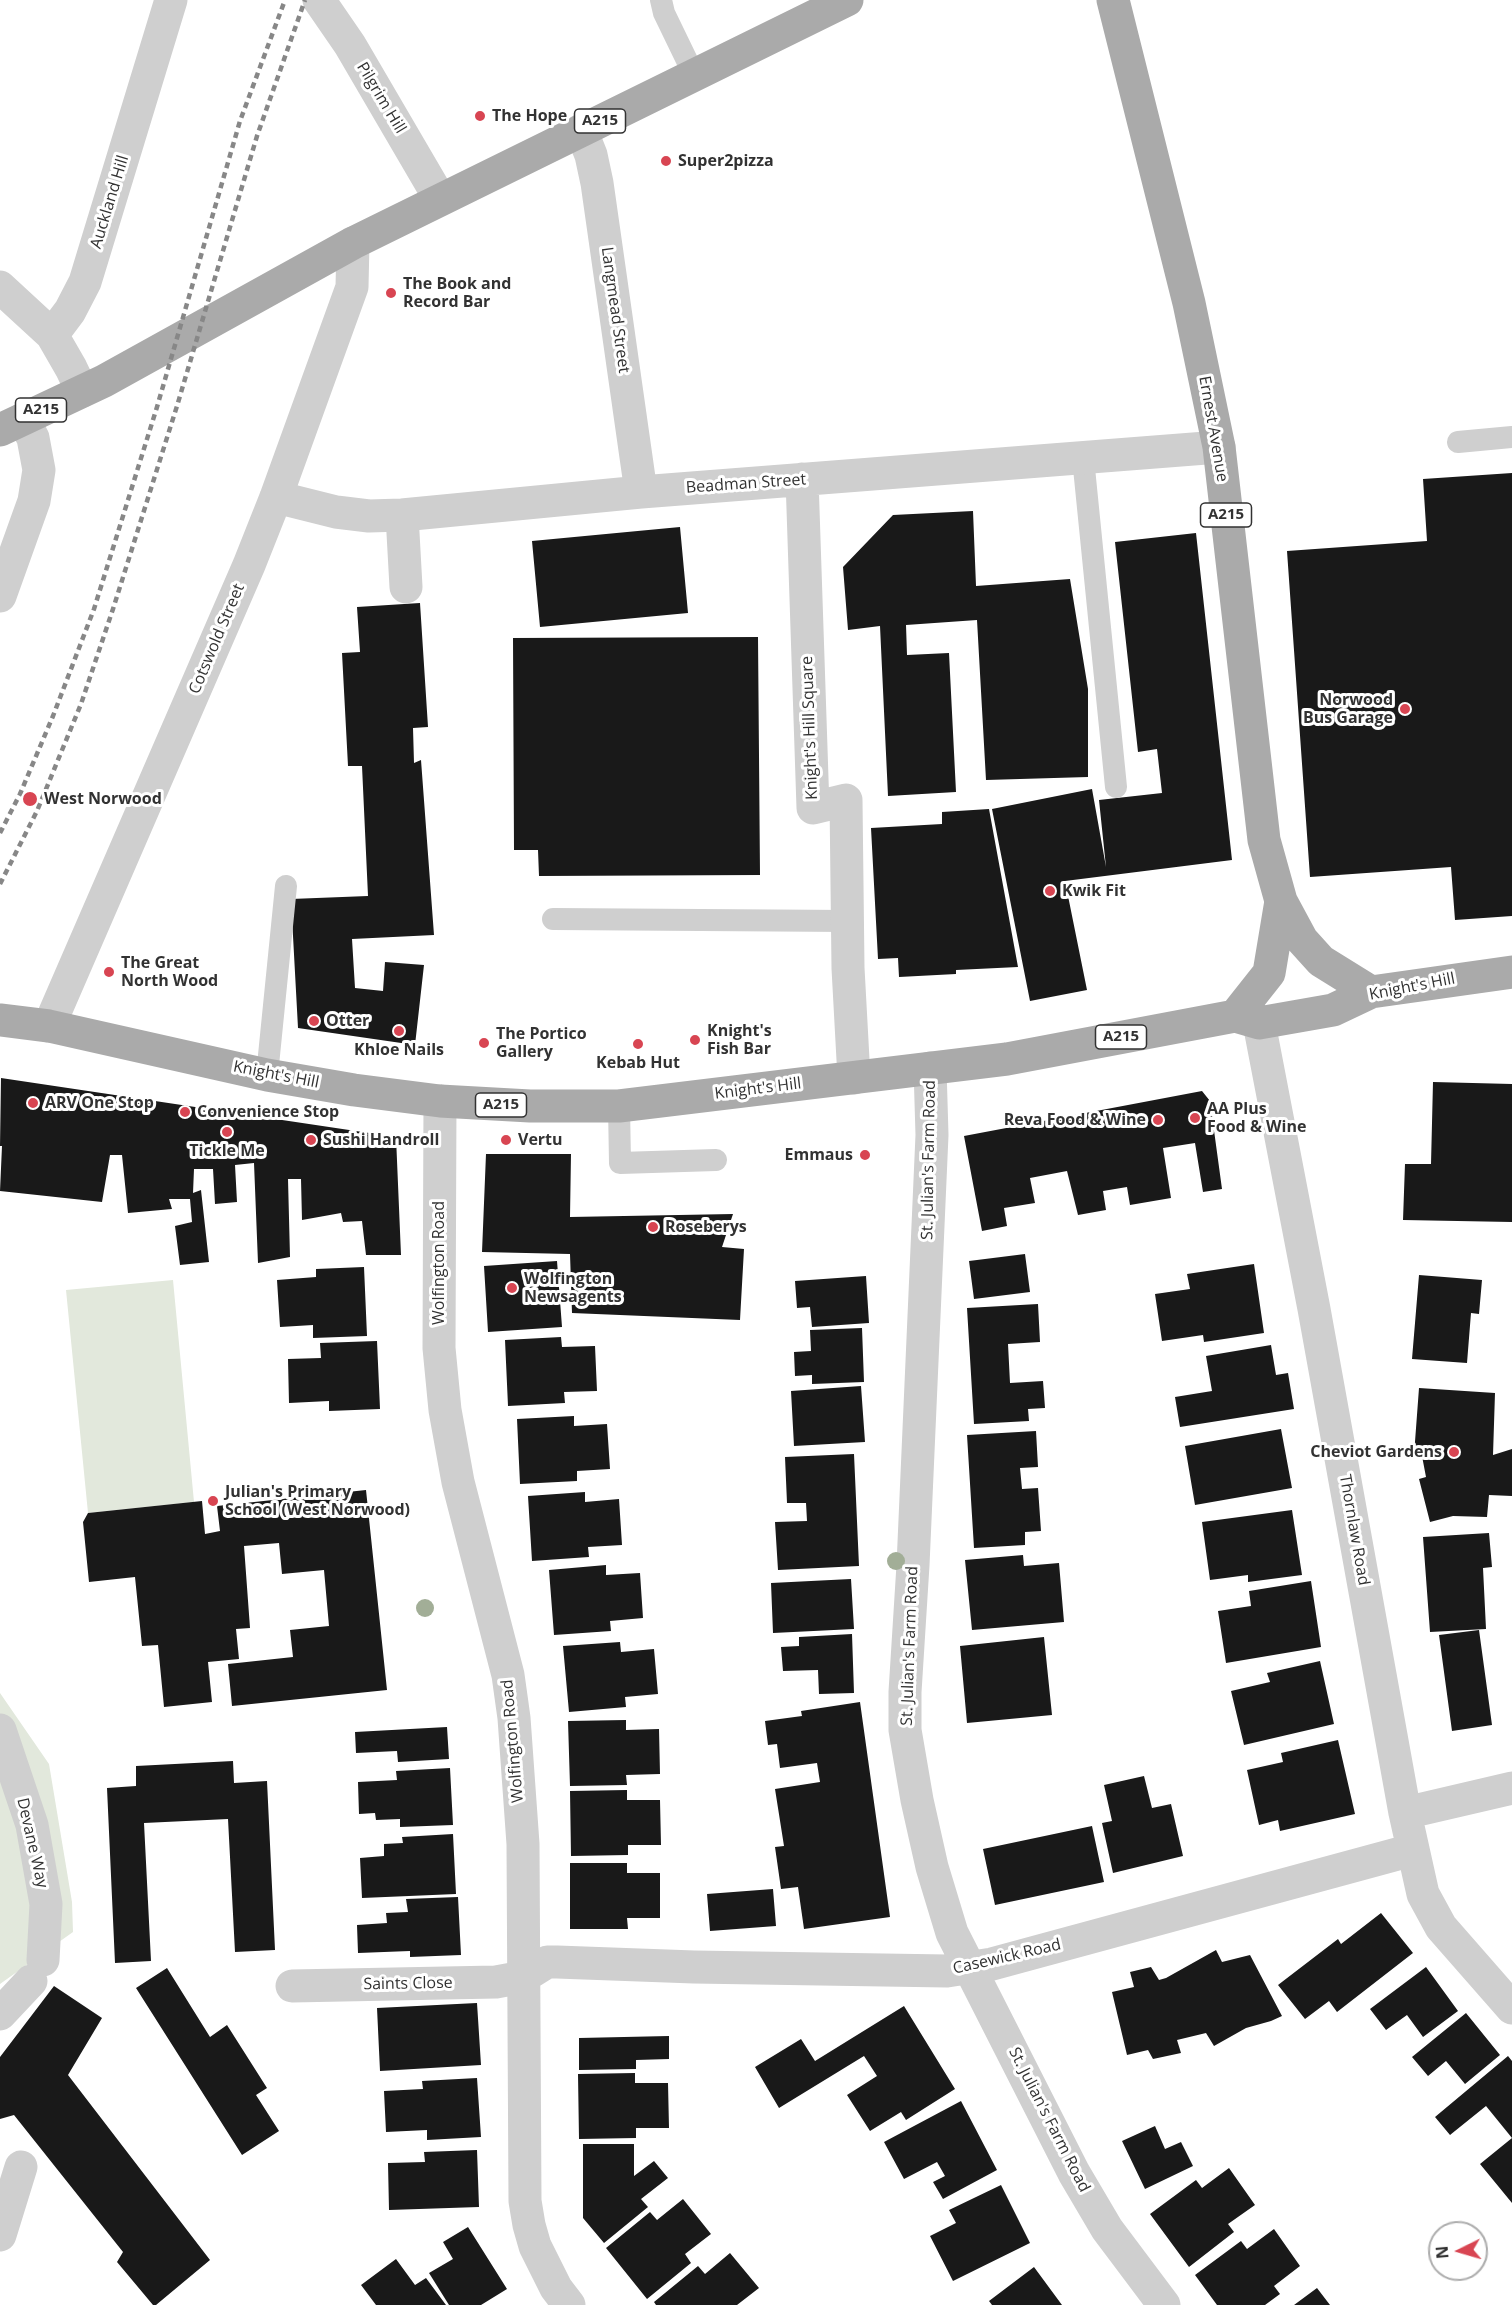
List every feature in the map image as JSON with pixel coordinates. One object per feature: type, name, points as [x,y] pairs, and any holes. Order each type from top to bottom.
[{"type":"main road","name":"A215","points":[[12,424],[104,381],[352,243],[847,0]]},
{"type":"main road","name":"Ernest Avenue","points":[[1113,0],[1189,303],[1219,447],[1264,840],[1281,901],[1302,940],[1321,961],[1371,992]]},
{"type":"main road","name":"Ernest Avenue","points":[[1247,1019],[1269,973],[1281,901]]},
{"type":"main road","name":"Knight's Hill","points":[[0,1020],[49,1026],[267,1075],[440,1101],[530,1106],[619,1106],[1007,1059],[1247,1019],[1333,1010],[1371,992],[1512,972]]},
{"type":"street","name":"Auckland Hill","points":[[52,335],[70,311],[85,282],[171,0]]},
{"type":"street","name":"Pilgrim Hill","points":[[324,2],[440,199]]},
{"type":"street","name":"Langmead Street","points":[[581,130],[591,155],[597,183],[641,492]]},
{"type":"street","name":"Cotswold Street","points":[[49,1026],[249,565],[276,497],[352,287],[352,243]]},
{"type":"street","points":[[0,287],[52,335],[82,391]]},
{"type":"street","points":[[0,596],[34,501],[39,470],[33,438],[12,424]]},
{"type":"street","name":"Beadman Street","points":[[276,497],[336,512],[369,516],[402,515],[641,492],[1219,447]]},
{"type":"street","name":"Knight's Hill Square","points":[[802,479],[813,808],[846,800],[848,968],[854,1078]]},
{"type":"street","points":[[402,515],[406,587]]},
{"type":"street","name":"Thornlaw Road","points":[[1247,1019],[1314,1309],[1405,1813],[1423,1894],[1441,1927],[1512,2008]]},
{"type":"street","name":"St. Julian's Farm Road","points":[[930,1068],[932,1135],[913,1565],[905,1692],[906,1730],[917,1800],[930,1857],[952,1934],[969,1969],[1074,2173],[1107,2229],[1164,2305]]},
{"type":"street","name":"Wolfington Road","points":[[440,1101],[438,1236],[441,1369],[450,1447],[508,1675],[513,1708],[523,1844],[525,2201],[535,2246],[556,2288],[569,2305]]},
{"type":"street","name":"Devane Way","points":[[0,1730],[34,1837],[46,1904],[37,1970],[0,2014]]},
{"type":"street","points":[[1405,1813],[1512,1788]]},
{"type":"street","name":"Casewick Road","points":[[523,1977],[547,1962],[914,1972],[969,1969],[1412,1850]]},
{"type":"street","name":"Saints Close","points":[[292,1986],[496,1982],[523,1977]]},
{"type":"street","points":[[0,2235],[21,2167]]},
{"type":"lane","points":[[661,0],[664,13],[694,75]]},
{"type":"lane","points":[[1458,442],[1512,437]]},
{"type":"lane","points":[[1083,458],[1116,787]]},
{"type":"lane","points":[[267,1075],[286,886]]},
{"type":"lane","points":[[553,919],[848,921]]},
{"type":"lane","points":[[619,1106],[620,1163],[716,1160]]},
{"type":"shaded area","points":[[173,1280],[194,1502],[88,1513],[66,1290]]},
{"type":"shaded area","points":[[0,1693],[49,1764],[72,1902],[73,1932],[0,1984]]},
{"type":"building","name":"Norwood Bus Garage","points":[[1512,473],[1512,916],[1455,920],[1451,867],[1310,877],[1287,551],[1427,541],[1423,479]]},
{"type":"building","points":[[973,511],[976,586],[1070,579],[1088,689],[1088,777],[986,780],[977,620],[906,625],[907,655],[949,653],[956,792],[888,796],[880,626],[848,630],[843,567],[893,515]]},
{"type":"building","points":[[680,527],[688,613],[540,627],[532,541]]},
{"type":"building","points":[[1196,533],[1232,860],[1065,881],[1087,990],[1030,1001],[992,809],[1092,789],[1106,867],[1099,800],[1162,793],[1157,749],[1138,752],[1115,542]]},
{"type":"building","points":[[420,603],[428,727],[413,728],[414,763],[421,760],[434,935],[352,939],[355,988],[383,991],[385,962],[424,965],[415,1045],[298,1028],[291,899],[368,896],[362,766],[348,766],[342,653],[360,652],[357,607]]},
{"type":"building","points":[[758,637],[760,875],[539,876],[538,850],[514,850],[513,638]]},
{"type":"building","points":[[989,809],[1018,967],[956,970],[956,974],[899,977],[898,958],[878,959],[871,828],[942,824],[942,812]]},
{"type":"building","points":[[1,1078],[396,1137],[401,1255],[366,1255],[362,1221],[343,1222],[341,1213],[302,1220],[301,1179],[288,1179],[290,1257],[258,1263],[254,1163],[235,1165],[237,1202],[215,1204],[213,1169],[194,1169],[193,1193],[201,1190],[209,1262],[180,1265],[175,1226],[192,1222],[190,1199],[169,1199],[172,1209],[128,1213],[122,1155],[110,1155],[102,1202],[0,1191]]},
{"type":"building","points":[[1433,1082],[1512,1084],[1512,1222],[1403,1220],[1405,1164],[1431,1164]]},
{"type":"building","points":[[1202,1091],[1210,1101],[1222,1189],[1203,1192],[1195,1143],[1163,1148],[1171,1198],[1130,1205],[1127,1187],[1103,1191],[1106,1210],[1078,1215],[1067,1171],[1030,1178],[1035,1203],[1004,1208],[1007,1226],[982,1231],[964,1136]]},
{"type":"building","points":[[486,1154],[571,1154],[570,1217],[733,1214],[722,1247],[744,1249],[740,1320],[572,1313],[570,1254],[482,1252]]},
{"type":"building","points":[[1025,1254],[1030,1292],[974,1299],[969,1261]]},
{"type":"building","points":[[557,1261],[562,1327],[488,1332],[484,1266]]},
{"type":"building","points":[[1254,1264],[1264,1333],[1204,1342],[1203,1335],[1162,1341],[1155,1294],[1190,1289],[1187,1274]]},
{"type":"building","points":[[364,1267],[367,1336],[313,1338],[313,1325],[280,1327],[277,1280],[316,1277],[316,1269]]},
{"type":"building","points":[[1419,1275],[1482,1280],[1479,1314],[1471,1313],[1467,1363],[1412,1359]]},
{"type":"building","points":[[866,1276],[869,1323],[812,1327],[810,1307],[797,1308],[795,1281]]},
{"type":"building","points":[[1038,1304],[1040,1342],[1008,1344],[1010,1383],[1043,1381],[1045,1408],[1028,1409],[1029,1421],[974,1424],[967,1308]]},
{"type":"building","points":[[862,1328],[864,1382],[812,1384],[812,1375],[795,1376],[794,1352],[811,1351],[810,1330]]},
{"type":"building","points":[[561,1337],[562,1347],[595,1346],[597,1391],[564,1392],[565,1403],[508,1406],[505,1340]]},
{"type":"building","points":[[377,1341],[380,1409],[329,1411],[329,1401],[289,1403],[288,1359],[321,1358],[320,1343]]},
{"type":"building","points":[[1271,1345],[1276,1375],[1288,1373],[1294,1409],[1180,1427],[1175,1397],[1212,1391],[1206,1356]]},
{"type":"building","points":[[861,1386],[865,1442],[794,1446],[791,1391]]},
{"type":"building","name":"Cheviot Gardens","points":[[1419,1388],[1495,1393],[1493,1455],[1512,1449],[1512,1496],[1489,1495],[1487,1517],[1453,1516],[1430,1522],[1419,1479],[1426,1477],[1422,1456],[1414,1455]]},
{"type":"building","points":[[574,1416],[574,1426],[607,1424],[610,1469],[577,1471],[577,1481],[520,1484],[517,1419]]},
{"type":"building","points":[[1281,1429],[1292,1488],[1195,1505],[1185,1446]]},
{"type":"building","points":[[1036,1431],[1038,1467],[1020,1468],[1022,1489],[1038,1488],[1041,1531],[1025,1532],[1025,1545],[974,1548],[967,1435]]},
{"type":"building","points":[[854,1454],[859,1566],[778,1570],[775,1522],[807,1521],[806,1503],[787,1503],[785,1457]]},
{"type":"building","points":[[366,1490],[387,1690],[232,1706],[228,1664],[293,1657],[290,1630],[329,1626],[324,1570],[282,1574],[279,1543],[244,1546],[250,1628],[236,1629],[239,1659],[208,1662],[212,1702],[164,1707],[158,1645],[142,1646],[135,1577],[89,1582],[83,1522],[88,1513],[202,1501],[205,1534],[220,1531],[217,1506]]},
{"type":"building","points":[[585,1492],[585,1502],[619,1499],[622,1545],[588,1547],[589,1557],[532,1561],[528,1496]]},
{"type":"building","points":[[1292,1510],[1302,1575],[1248,1582],[1248,1575],[1210,1580],[1202,1522]]},
{"type":"building","points":[[1489,1533],[1492,1567],[1483,1568],[1486,1629],[1430,1632],[1423,1537]]},
{"type":"building","points":[[1023,1555],[1024,1566],[1059,1563],[1064,1622],[972,1630],[965,1560]]},
{"type":"building","points":[[606,1565],[606,1575],[640,1573],[643,1618],[610,1621],[611,1631],[554,1635],[549,1570]]},
{"type":"building","points":[[851,1579],[854,1629],[773,1633],[771,1583]]},
{"type":"building","points":[[1311,1581],[1321,1647],[1226,1663],[1218,1611],[1251,1606],[1249,1591]]},
{"type":"building","points":[[1479,1630],[1492,1725],[1452,1731],[1439,1635]]},
{"type":"building","points":[[852,1634],[854,1693],[819,1694],[818,1670],[783,1671],[781,1647],[799,1646],[799,1637]]},
{"type":"building","points":[[1044,1637],[1052,1715],[967,1723],[960,1646]]},
{"type":"building","points":[[620,1642],[621,1652],[654,1649],[658,1694],[625,1697],[626,1707],[569,1712],[563,1646]]},
{"type":"building","points":[[1320,1661],[1334,1724],[1244,1745],[1231,1691],[1270,1682],[1267,1673]]},
{"type":"building","points":[[860,1702],[890,1917],[804,1929],[798,1887],[781,1889],[775,1847],[784,1846],[775,1789],[820,1782],[817,1763],[780,1768],[777,1744],[768,1745],[765,1721],[802,1716],[801,1711]]},
{"type":"building","points":[[626,1720],[626,1730],[659,1729],[660,1774],[626,1775],[627,1785],[570,1786],[568,1721]]},
{"type":"building","points":[[447,1727],[449,1759],[398,1762],[397,1751],[356,1753],[355,1732]]},
{"type":"building","points":[[1338,1740],[1355,1814],[1280,1831],[1278,1820],[1259,1825],[1247,1770],[1283,1762],[1281,1753]]},
{"type":"building","points":[[233,1761],[234,1783],[267,1781],[275,1950],[235,1952],[228,1819],[144,1823],[151,1961],[115,1963],[107,1788],[136,1786],[136,1766]]},
{"type":"building","points":[[450,1768],[453,1825],[400,1827],[400,1819],[376,1820],[375,1813],[359,1814],[358,1782],[397,1780],[396,1771]]},
{"type":"building","points":[[1144,1776],[1152,1808],[1171,1804],[1183,1856],[1113,1873],[1102,1823],[1112,1821],[1104,1785]]},
{"type":"building","points":[[627,1790],[627,1800],[660,1800],[661,1845],[628,1845],[628,1855],[571,1856],[570,1791]]},
{"type":"building","points":[[1092,1826],[1104,1882],[995,1905],[983,1849]]},
{"type":"building","points":[[453,1834],[456,1894],[362,1898],[360,1858],[384,1856],[384,1844],[403,1843],[402,1837]]},
{"type":"building","points":[[570,1863],[627,1863],[627,1873],[660,1873],[660,1918],[627,1918],[628,1929],[570,1929]]},
{"type":"building","points":[[773,1889],[776,1926],[710,1931],[707,1894]]},
{"type":"building","points":[[458,1897],[461,1955],[410,1957],[410,1951],[358,1953],[357,1925],[387,1923],[386,1913],[408,1912],[406,1899]]},
{"type":"building","points":[[1381,1913],[1413,1953],[1337,2012],[1329,2001],[1305,2019],[1278,1985],[1338,1939],[1341,1944]]},
{"type":"building","points":[[1216,1950],[1222,1962],[1250,1955],[1282,2016],[1246,2028],[1214,2046],[1206,2033],[1177,2040],[1181,2053],[1153,2059],[1148,2050],[1127,2055],[1112,1992],[1134,1987],[1130,1972],[1151,1967],[1159,1980]]},
{"type":"building","points":[[1426,1967],[1458,2011],[1423,2037],[1407,2015],[1386,2030],[1370,2009]]},
{"type":"building","points":[[167,1968],[210,2037],[227,2025],[267,2088],[256,2095],[279,2131],[242,2155],[136,1988]]},
{"type":"building","points":[[54,1986],[102,2018],[68,2075],[210,2260],[156,2305],[153,2305],[117,2262],[123,2252],[14,2115],[0,2119],[0,2057]]},
{"type":"building","points":[[477,2003],[481,2065],[380,2071],[377,2008]]},
{"type":"building","points":[[904,2006],[955,2089],[906,2120],[901,2112],[870,2131],[847,2095],[877,2076],[864,2056],[779,2108],[755,2067],[801,2039],[815,2061]]},
{"type":"building","points":[[1466,2013],[1500,2055],[1465,2084],[1446,2061],[1428,2076],[1412,2057]]},
{"type":"building","points":[[669,2036],[669,2059],[636,2060],[636,2069],[579,2070],[579,2038]]},
{"type":"building","points":[[1508,2056],[1512,2061],[1512,2138],[1486,2106],[1450,2135],[1435,2117]]},
{"type":"building","points":[[635,2073],[635,2083],[668,2083],[669,2128],[636,2128],[636,2138],[579,2139],[578,2074]]},
{"type":"building","points":[[477,2078],[481,2137],[427,2140],[427,2130],[386,2132],[384,2091],[423,2089],[422,2081]]},
{"type":"building","points":[[961,2101],[997,2170],[943,2199],[933,2182],[945,2176],[937,2162],[904,2179],[884,2142]]},
{"type":"building","points":[[1155,2126],[1165,2149],[1181,2142],[1193,2166],[1145,2189],[1122,2141]]},
{"type":"building","points":[[1512,2138],[1512,2203],[1480,2164]]},
{"type":"building","points":[[583,2144],[634,2144],[634,2176],[654,2161],[668,2178],[641,2199],[648,2207],[604,2243],[583,2218]]},
{"type":"building","points":[[477,2150],[479,2207],[389,2210],[388,2163],[425,2162],[424,2152]]},
{"type":"building","points":[[1229,2168],[1255,2205],[1228,2224],[1234,2232],[1189,2267],[1150,2214],[1196,2180],[1202,2188]]},
{"type":"building","points":[[1001,2185],[1030,2243],[953,2281],[930,2236],[956,2223],[949,2210]]},
{"type":"building","points":[[683,2199],[711,2234],[685,2254],[691,2263],[647,2299],[606,2248],[650,2212],[657,2220]]},
{"type":"building","points":[[468,2227],[507,2289],[481,2305],[449,2305],[429,2273],[453,2259],[443,2242]]},
{"type":"building","points":[[1274,2229],[1300,2266],[1274,2286],[1280,2294],[1265,2305],[1217,2305],[1195,2275],[1241,2241],[1247,2249]]},
{"type":"building","points":[[730,2253],[759,2288],[737,2305],[656,2305],[654,2302],[698,2266],[705,2274]]},
{"type":"building","points":[[396,2259],[415,2285],[426,2278],[446,2305],[376,2305],[361,2285]]},
{"type":"building","points":[[1034,2267],[1062,2305],[992,2305],[989,2301]]},
{"type":"building","points":[[1317,2288],[1330,2305],[1294,2305]]},
{"type":"railway","points":[[0,833],[20,794],[53,716],[94,609],[157,407],[240,121],[285,0]]},
{"type":"railway","points":[[0,884],[37,811],[81,704],[177,406],[257,136],[305,0]]},
{"type":"place","name":"The Hope","points":[[480,116]]},
{"type":"place","name":"Super2pizza","points":[[666,161]]},
{"type":"place","name":"The Book and Record Bar","points":[[391,293]]},
{"type":"place","name":"Norwood Bus Garage","points":[[1405,709]]},
{"type":"place","name":"West Norwood","points":[[30,799]]},
{"type":"place","name":"Kwik Fit","points":[[1050,891]]},
{"type":"place","name":"The Great North Wood","points":[[109,972]]},
{"type":"place","name":"Otter","points":[[314,1021]]},
{"type":"place","name":"Khloe Nails","points":[[399,1031]]},
{"type":"place","name":"Knight's Fish Bar","points":[[695,1040]]},
{"type":"place","name":"The Portico Gallery","points":[[484,1043]]},
{"type":"place","name":"Kebab Hut","points":[[638,1044]]},
{"type":"place","name":"ARV One Stop","points":[[33,1103]]},
{"type":"place","name":"Convenience Stop","points":[[185,1112]]},
{"type":"place","name":"AA Plus Food & Wine","points":[[1195,1118]]},
{"type":"place","name":"Reva Food & Wine","points":[[1158,1120]]},
{"type":"place","name":"Tickle Me","points":[[227,1132]]},
{"type":"place","name":"Sushi Handroll","points":[[311,1140]]},
{"type":"place","name":"Vertu","points":[[506,1140]]},
{"type":"place","name":"Emmaus","points":[[865,1155]]},
{"type":"place","name":"Roseberys","points":[[653,1227]]},
{"type":"place","name":"Wolfington Newsagents","points":[[512,1288]]},
{"type":"place","name":"Cheviot Gardens","points":[[1454,1452]]},
{"type":"place","name":"Julian's Primary School (West Norwood)","points":[[213,1501]]}]
